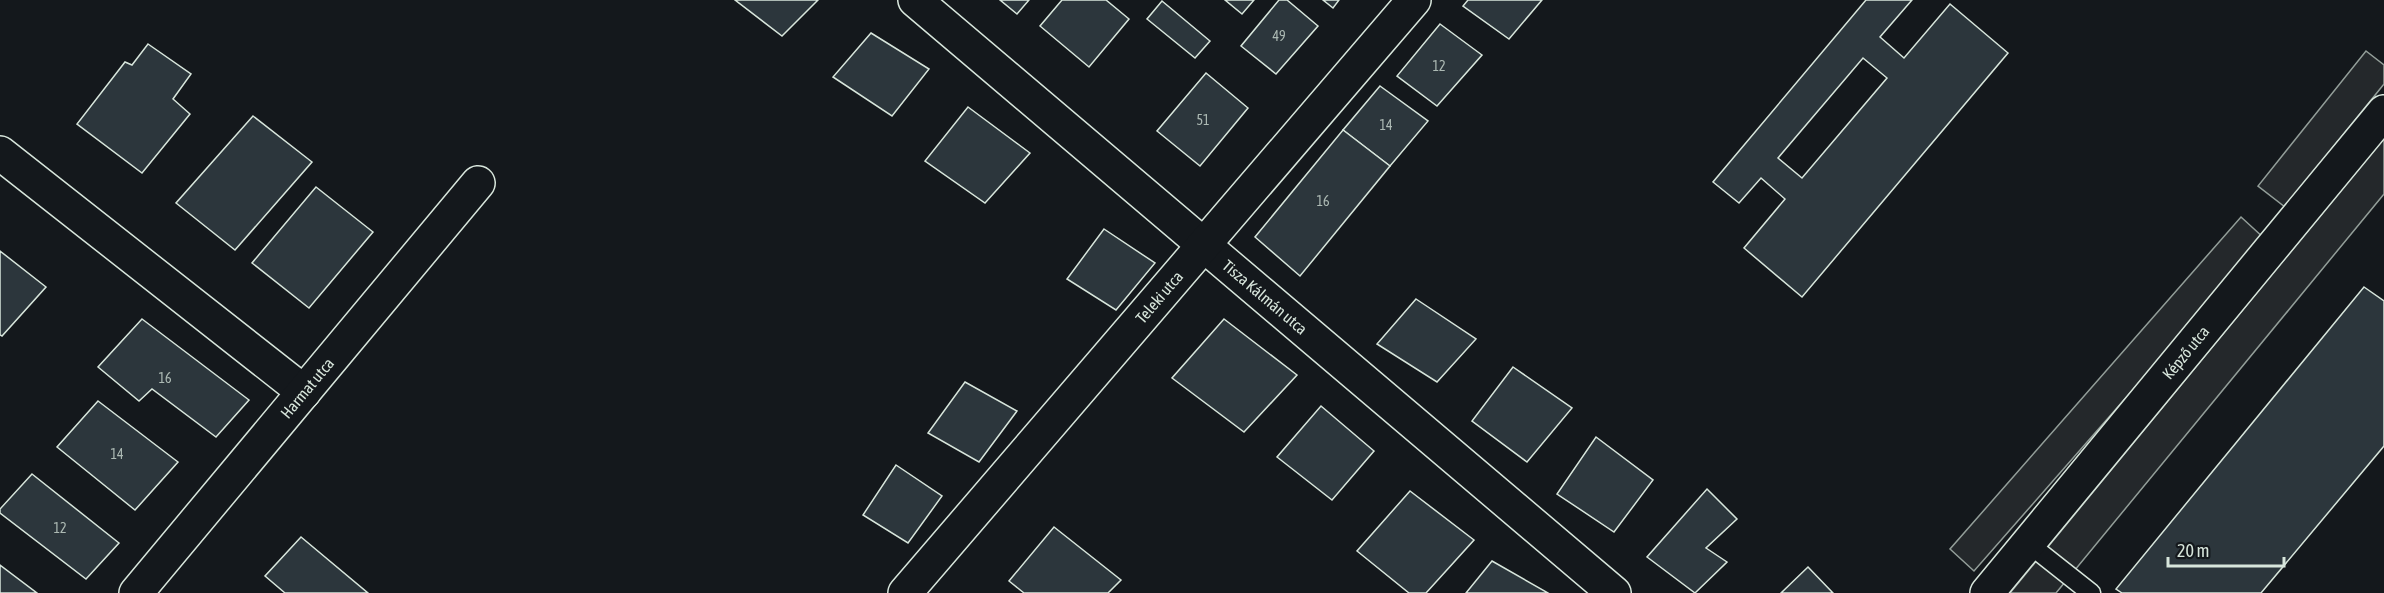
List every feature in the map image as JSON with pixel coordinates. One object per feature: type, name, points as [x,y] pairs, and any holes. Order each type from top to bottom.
[{"type":"street","name":"Tisza Kálmán utca","points":[[915,0],[1614,593]]},
{"type":"street","name":"Teleki utca","points":[[905,593],[1414,0]]},
{"type":"street","name":"Képző utca","points":[[1987,593],[2384,112]]},
{"type":"street","points":[[0,153],[304,392]]},
{"type":"street","name":"Harmat utca","points":[[136,593],[478,183]]},
{"type":"lane","points":[[2029,544],[2091,593]]},
{"type":"shaded area","points":[[2366,51],[2384,65],[2384,84],[2285,207],[2258,186]]},
{"type":"shaded area","points":[[2384,138],[2384,194],[2056,593],[2010,593]]},
{"type":"shaded area","points":[[2241,217],[2265,239],[1974,571],[1950,549]]},
{"type":"building","points":[[735,0],[818,0],[782,36]]},
{"type":"building","points":[[1000,0],[1029,0],[1017,14]]},
{"type":"building","points":[[1062,0],[1106,0],[1129,19],[1089,67],[1040,26]]},
{"type":"building","points":[[1225,0],[1254,0],[1242,14]]},
{"type":"building","points":[[1279,0],[1287,0],[1318,26],[1276,74],[1241,46]]},
{"type":"building","points":[[1323,0],[1339,0],[1333,8]]},
{"type":"building","points":[[1468,0],[1542,0],[1509,39],[1463,6]]},
{"type":"building","points":[[1866,0],[1912,0],[1880,37],[1904,58],[1950,4],[2008,53],[1802,297],[1744,248],[1785,199],[1761,178],[1739,203],[1713,182]],"holes":[[[1863,58],[1887,78],[1802,178],[1778,158]]]},
{"type":"building","points":[[1162,1],[1210,41],[1195,58],[1147,19]]},
{"type":"building","points":[[1440,24],[1482,55],[1437,106],[1397,76]]},
{"type":"building","points":[[871,33],[929,69],[892,116],[833,77]]},
{"type":"building","points":[[148,44],[191,74],[173,99],[190,114],[142,173],[77,124],[125,62],[132,65]]},
{"type":"building","points":[[1206,73],[1248,108],[1200,166],[1157,131]]},
{"type":"building","points":[[1380,86],[1428,121],[1390,166],[1343,130]]},
{"type":"building","points":[[968,107],[1030,153],[985,203],[925,161]]},
{"type":"building","points":[[253,116],[312,162],[235,250],[176,203]]},
{"type":"building","points":[[1343,130],[1390,166],[1300,276],[1255,237]]},
{"type":"building","points":[[316,187],[373,232],[309,308],[252,263]]},
{"type":"building","points":[[1104,229],[1155,263],[1116,310],[1067,279]]},
{"type":"building","points":[[0,251],[46,287],[2,336],[0,335]]},
{"type":"building","points":[[2364,287],[2384,301],[2384,446],[2261,593],[2122,593],[2116,589]]},
{"type":"building","points":[[1416,299],[1476,339],[1437,382],[1377,344]]},
{"type":"building","points":[[142,319],[249,400],[216,437],[152,389],[139,401],[98,367]]},
{"type":"building","points":[[1224,319],[1297,375],[1244,432],[1172,378]]},
{"type":"building","points":[[1513,367],[1572,408],[1527,462],[1472,421]]},
{"type":"building","points":[[965,382],[1017,411],[979,462],[928,433]]},
{"type":"building","points":[[98,401],[178,462],[135,510],[57,447]]},
{"type":"building","points":[[1321,406],[1374,451],[1332,500],[1277,457]]},
{"type":"building","points":[[1596,437],[1653,480],[1614,532],[1557,494]]},
{"type":"building","points":[[896,465],[942,496],[908,543],[863,515]]},
{"type":"building","points":[[32,474],[119,543],[86,579],[0,513],[0,509]]},
{"type":"building","points":[[1707,489],[1737,519],[1706,548],[1727,562],[1695,593],[1647,557]]},
{"type":"building","points":[[1410,491],[1474,540],[1426,593],[1409,593],[1357,551]]},
{"type":"building","points":[[1054,527],[1121,580],[1108,593],[1024,593],[1009,581]]},
{"type":"building","points":[[301,537],[368,593],[285,593],[265,576]]},
{"type":"building","points":[[1492,561],[1548,593],[1466,593]]},
{"type":"building","points":[[0,565],[37,593],[0,593]]},
{"type":"building","points":[[1808,567],[1833,593],[1781,593]]}]
